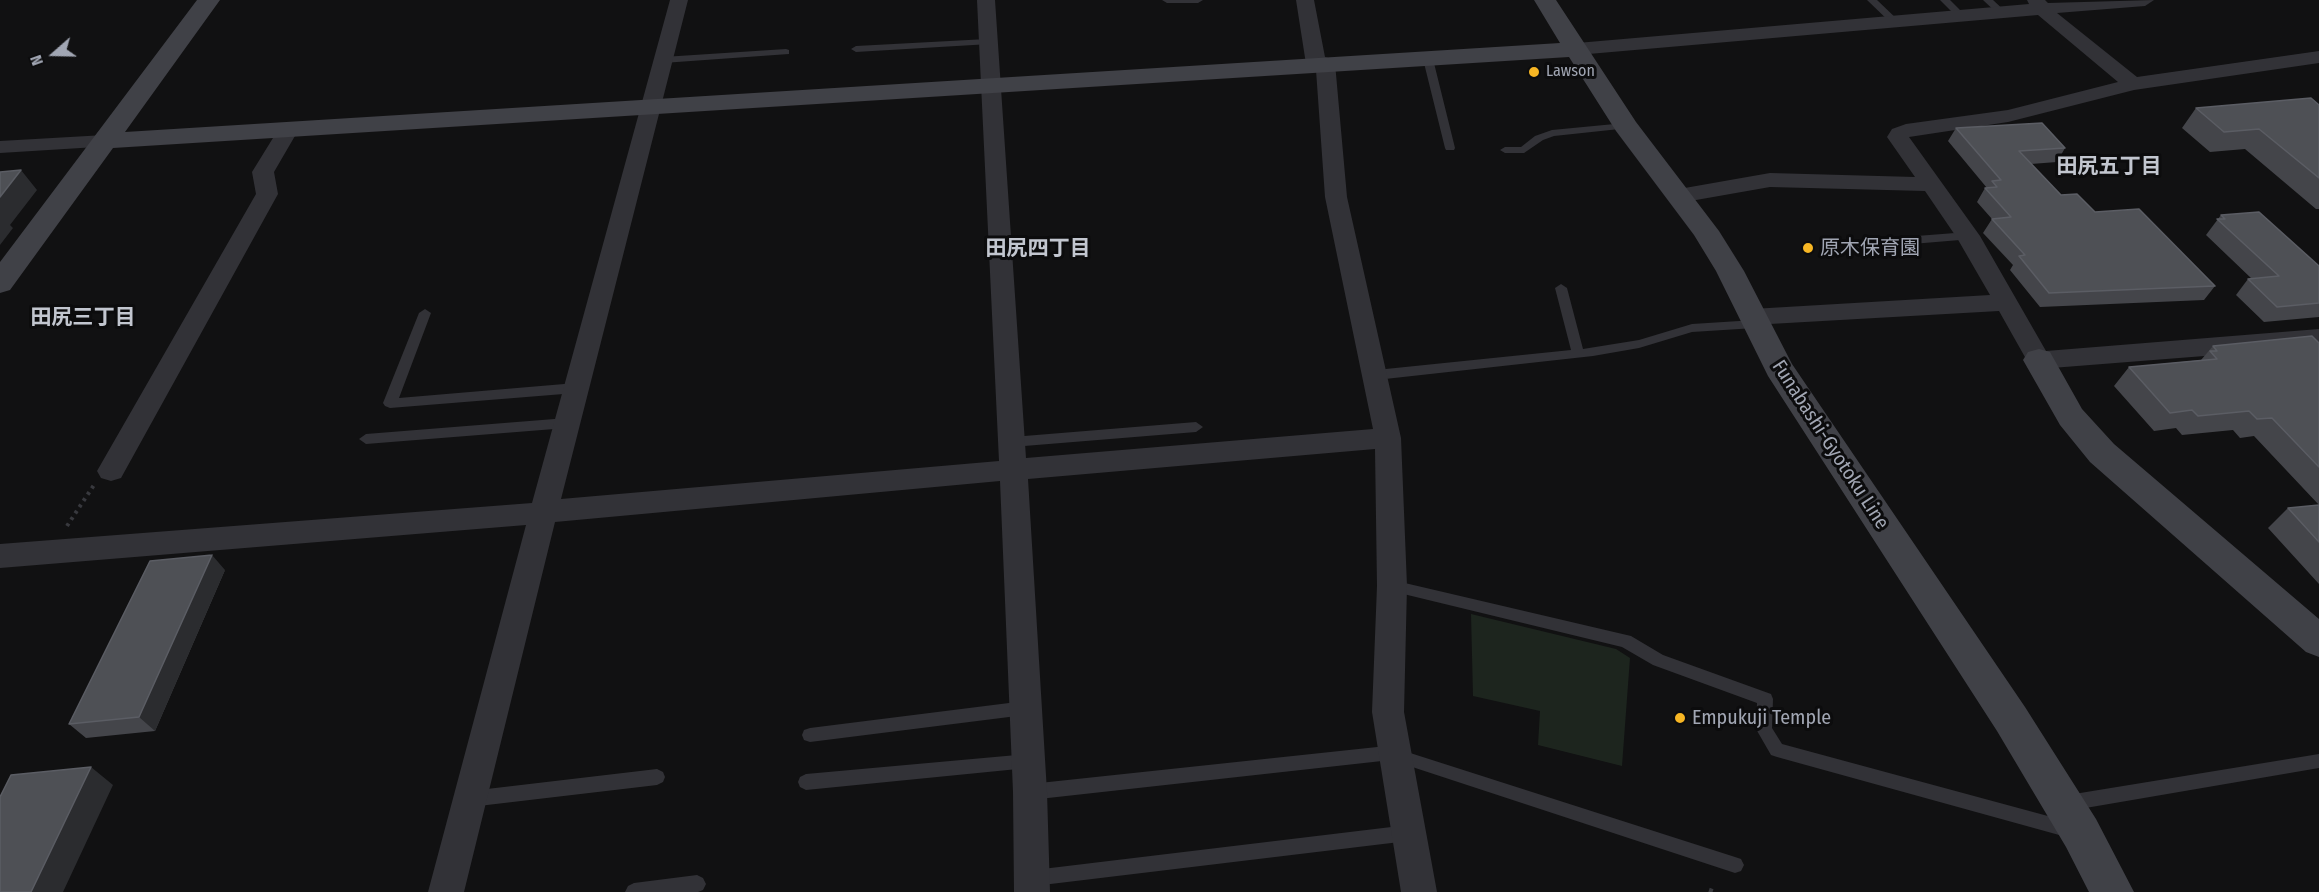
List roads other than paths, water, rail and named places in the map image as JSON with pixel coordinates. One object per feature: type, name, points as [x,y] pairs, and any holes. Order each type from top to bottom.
[{"type":"street","points":[[0,283],[209,0]]},
{"type":"street","points":[[446,892],[543,513],[680,0]]},
{"type":"street","points":[[986,0],[1030,792],[1032,885]]},
{"type":"street","points":[[1305,0],[1321,63],[1336,197],[1388,438],[1392,586],[1388,712],[1419,892]]},
{"type":"street","name":"Funabashi-Gyotoku Line","points":[[1545,0],[1625,126],[1706,231],[1730,271],[1779,368],[1956,634],[2081,833],[2112,892]]},
{"type":"street","points":[[0,147],[1321,63],[1428,59],[1577,49],[1963,18],[2003,14],[2040,4],[2145,0]]},
{"type":"street","points":[[2040,4],[2049,16],[2133,84]]},
{"type":"street","points":[[2319,57],[2133,84],[2008,116],[1899,133],[1900,143],[1968,236],[2071,417],[2102,453],[2319,641]]},
{"type":"street","points":[[111,471],[267,194],[263,172],[288,129]]},
{"type":"street","points":[[1679,196],[1770,180],[1930,184]]},
{"type":"street","points":[[1753,320],[2007,302]]},
{"type":"street","points":[[2039,360],[2319,338]]},
{"type":"street","points":[[0,556],[543,513],[576,507],[1012,456],[1388,438]]},
{"type":"lane","points":[[1167,0],[1198,0]]},
{"type":"lane","points":[[1872,0],[1896,23]]},
{"type":"lane","points":[[1945,0],[1963,18]]},
{"type":"lane","points":[[1988,0],[2003,14]]},
{"type":"lane","points":[[855,49],[987,42]]},
{"type":"lane","points":[[663,60],[786,52]]},
{"type":"lane","points":[[1428,59],[1450,148]]},
{"type":"lane","points":[[1505,150],[1524,150],[1539,138],[1551,133],[1625,126]]},
{"type":"lane","points":[[1852,245],[1968,236]]},
{"type":"lane","points":[[1561,288],[1578,353]]},
{"type":"lane","points":[[425,314],[390,403],[576,388]]},
{"type":"lane","points":[[1376,375],[1578,353],[1639,344],[1692,328],[1753,320]]},
{"type":"lane","points":[[366,439],[567,423]]},
{"type":"lane","points":[[1012,456],[1197,427]]},
{"type":"lane","points":[[1392,586],[1626,641],[1658,660],[1765,699],[1764,729],[1777,750],[2081,833]]},
{"type":"lane","points":[[810,735],[1025,708]]},
{"type":"lane","points":[[1030,792],[1396,754],[1735,865]]},
{"type":"lane","points":[[806,782],[1028,761]]},
{"type":"lane","points":[[2062,804],[2319,761]]},
{"type":"lane","points":[[471,800],[657,777]]},
{"type":"lane","points":[[1032,885],[1408,833]]},
{"type":"lane","points":[[634,892],[697,884]]},
{"type":"place","name":"Lawson","points":[[1534,72]]},
{"type":"place","name":"原木保育園","points":[[1808,248]]},
{"type":"place","name":"Empukuji Temple","points":[[1680,718]]},
{"type":"district","name":"田尻五丁目","points":[[2109,167]]},
{"type":"district","name":"田尻四丁目","points":[[1038,249]]},
{"type":"district","name":"田尻三丁目","points":[[83,318]]}]
